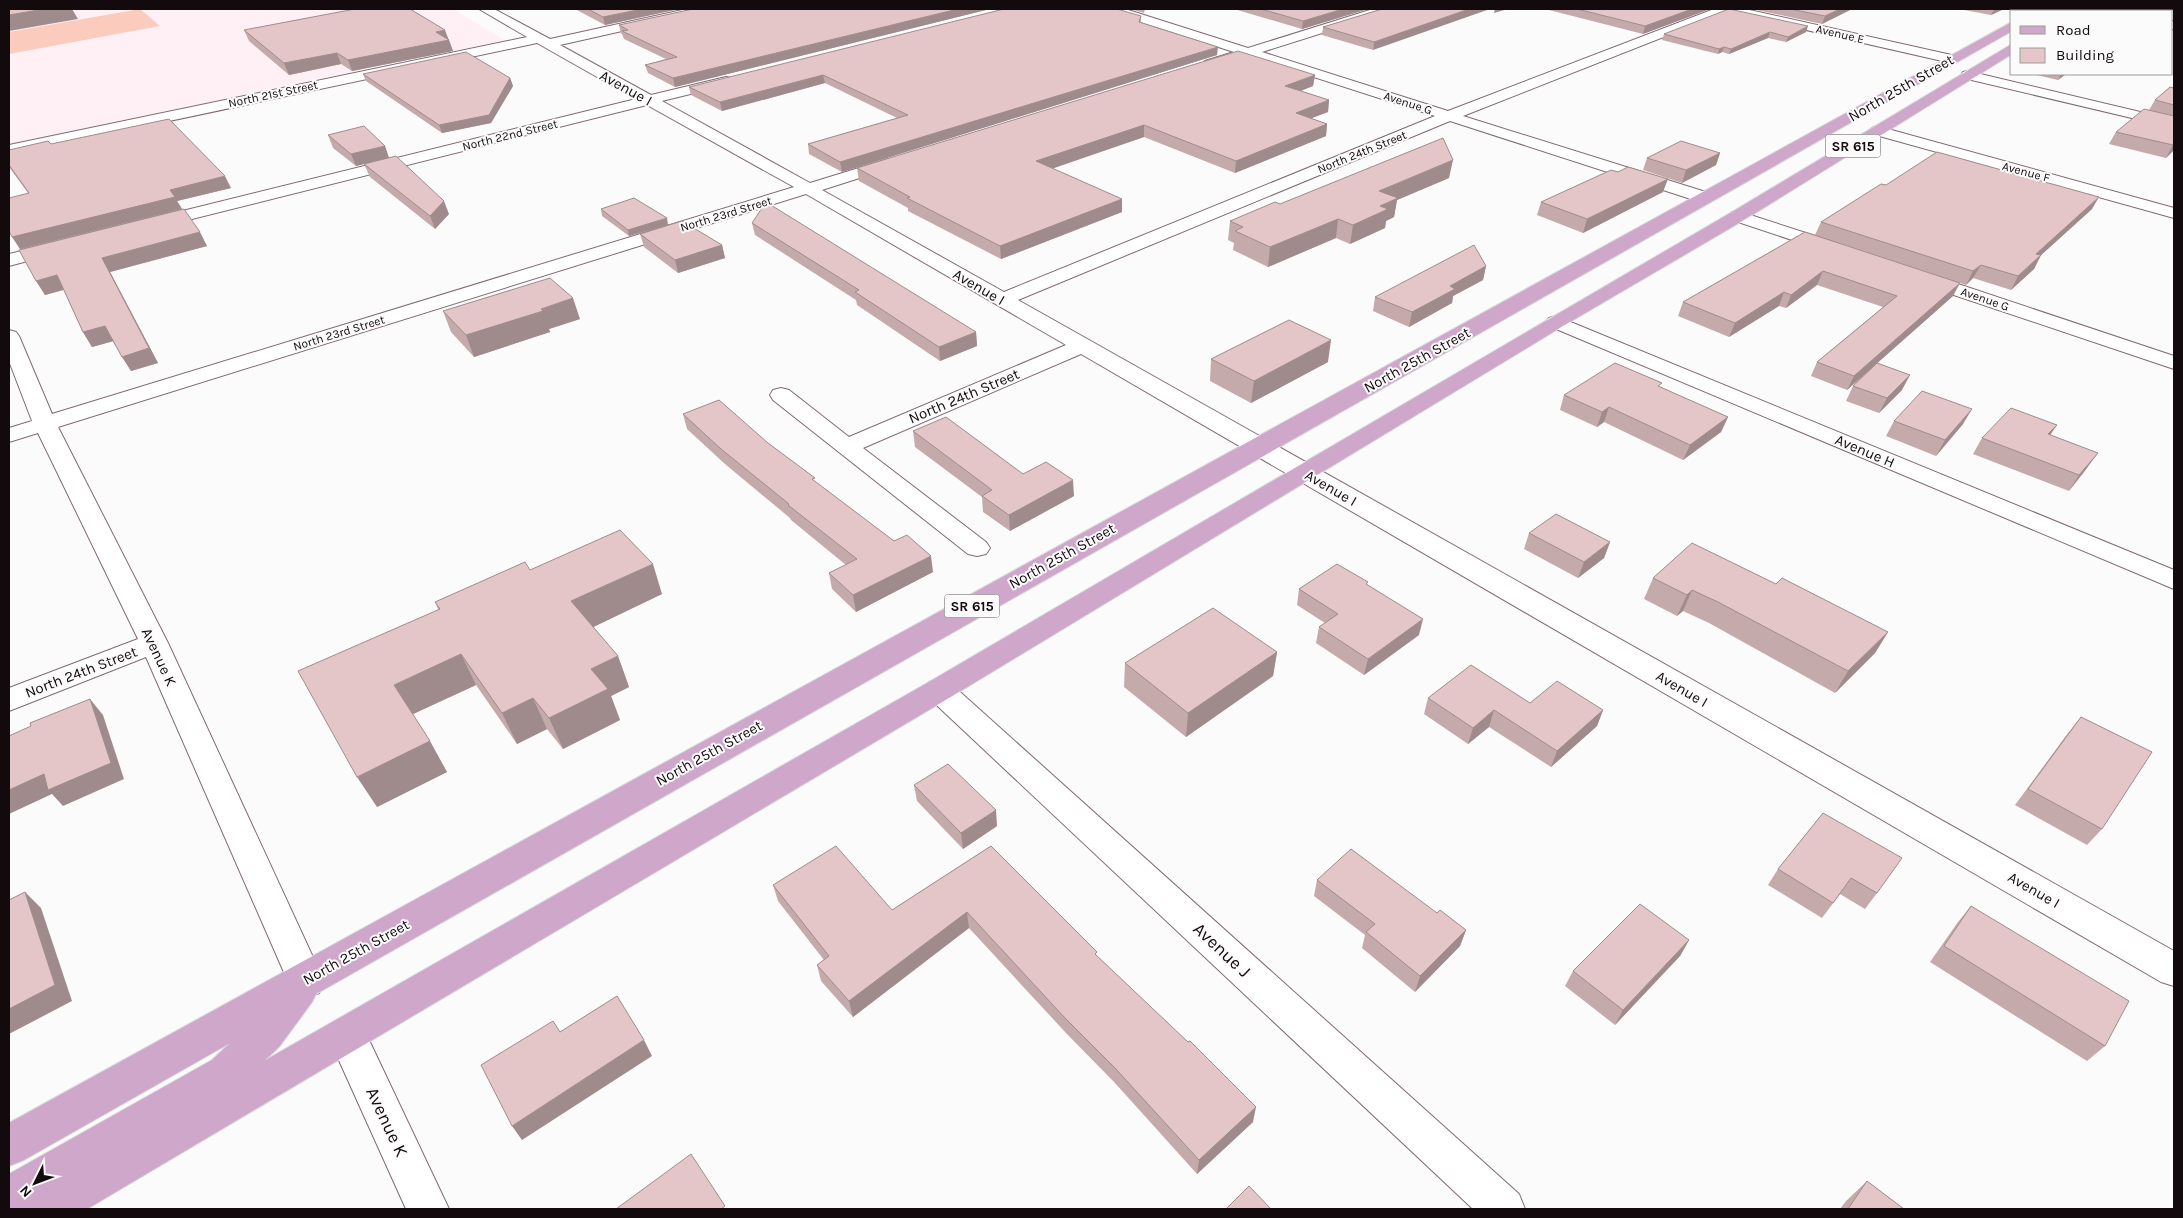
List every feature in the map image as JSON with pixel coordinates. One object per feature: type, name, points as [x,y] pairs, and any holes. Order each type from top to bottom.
[{"type":"main road","name":"North 25th Street","points":[[9,1145],[306,981],[882,656],[1514,306],[1703,198],[2010,27]]},
{"type":"main road","name":"North 25th Street","points":[[46,1209],[347,1036],[939,690],[1556,322],[1738,216],[2010,49]]},
{"type":"main road","points":[[1877,131],[1872,126],[1876,121],[1934,84],[1944,63]]},
{"type":"main road","points":[[1598,298],[1603,283],[1712,218],[1718,209],[1703,198]]},
{"type":"main road","points":[[9,1197],[226,1074],[265,1034],[306,981]]},
{"type":"street","name":"Avenue I","points":[[486,9],[809,189],[2174,970]]},
{"type":"street","name":"North 21st Street","points":[[9,150],[702,9]]},
{"type":"street","name":"Avenue G","points":[[1113,9],[1703,198]]},
{"type":"street","points":[[1190,70],[1385,9]]},
{"type":"street","name":"North 24th Street","points":[[1001,300],[1449,116],[1724,9]]},
{"type":"street","name":"Avenue E","points":[[1730,9],[1944,63]]},
{"type":"street","points":[[1968,75],[2174,124]]},
{"type":"street","name":"North 22nd Street","points":[[135,228],[743,76]]},
{"type":"street","name":"Avenue F","points":[[1877,131],[2174,213]]},
{"type":"street","name":"North 23rd Street","points":[[9,435],[913,156]]},
{"type":"street","points":[[1738,216],[1850,254]]},
{"type":"street","points":[[9,260],[76,243]]},
{"type":"street","name":"Avenue G","points":[[1905,272],[2174,363]]},
{"type":"street","name":"Avenue H","points":[[1556,322],[2174,580]]},
{"type":"street","name":"Avenue K","points":[[9,336],[45,424],[154,643],[306,981]]},
{"type":"street","name":"North 24th Street","points":[[847,446],[1082,346]]},
{"type":"street","points":[[781,395],[977,548]]},
{"type":"street","name":"North 24th Street","points":[[9,700],[154,643]]},
{"type":"street","name":"Avenue J","points":[[939,690],[1504,1209]]},
{"type":"street","name":"Avenue K","points":[[347,1036],[428,1209]]},
{"type":"shaded area","points":[[9,9],[453,9],[505,40],[9,144]]},
{"type":"shaded area","points":[[140,9],[160,26],[9,54],[9,32]]},
{"type":"building","points":[[9,9],[44,9],[9,15]]},
{"type":"building","points":[[355,9],[410,9],[445,30],[436,32],[449,40],[348,60],[337,53],[284,63],[244,30]]},
{"type":"building","points":[[588,9],[642,9],[603,17]]},
{"type":"building","points":[[693,9],[958,9],[673,78],[645,65],[677,57],[622,31],[628,30],[619,25]]},
{"type":"building","points":[[1004,9],[1117,9],[1141,16],[1139,22],[1218,47],[840,162],[808,144],[908,115],[823,75],[720,102],[689,87]]},
{"type":"building","points":[[1261,9],[1343,9],[1303,21]]},
{"type":"building","points":[[1382,9],[1469,9],[1374,42],[1323,27]]},
{"type":"building","points":[[1577,9],[1692,9],[1645,26]]},
{"type":"building","points":[[1729,9],[1808,26],[1788,37],[1770,32],[1731,49],[1724,47],[1719,49],[1664,34]]},
{"type":"building","points":[[1790,9],[1840,9],[1825,16]]},
{"type":"building","points":[[1238,51],[1315,75],[1285,86],[1329,100],[1296,113],[1327,124],[1236,161],[1144,125],[1036,161],[1122,199],[1000,246],[907,198],[910,197],[857,168]]},
{"type":"building","points":[[466,52],[510,78],[489,115],[439,125],[363,74]]},
{"type":"building","points":[[2170,87],[2174,88],[2174,105],[2155,100]]},
{"type":"building","points":[[2144,109],[2174,116],[2173,145],[2116,132]]},
{"type":"building","points":[[169,119],[225,176],[170,190],[175,197],[12,237],[9,231],[9,198],[29,193],[9,165],[9,150],[48,141],[51,144]]},
{"type":"building","points":[[364,126],[385,146],[351,154],[328,135]]},
{"type":"building","points":[[1443,138],[1453,160],[1379,191],[1398,198],[1380,206],[1388,209],[1353,225],[1338,219],[1270,247],[1235,231],[1243,227],[1230,221],[1275,202],[1280,204]]},
{"type":"building","points":[[1681,141],[1720,153],[1686,170],[1647,158]]},
{"type":"building","points":[[1937,152],[2099,197],[2036,254],[2041,255],[2018,276],[1981,265],[1973,271],[1821,222],[1881,184],[1886,185]]},
{"type":"building","points":[[396,156],[444,201],[430,216],[364,164]]},
{"type":"building","points":[[1628,167],[1668,179],[1587,219],[1541,202],[1611,170],[1618,172]]},
{"type":"building","points":[[634,198],[667,218],[628,230],[601,209]]},
{"type":"building","points":[[766,202],[976,332],[939,347],[855,292],[859,290],[752,223]]},
{"type":"building","points":[[184,209],[200,232],[102,258],[149,348],[122,357],[105,326],[83,332],[57,275],[36,281],[19,250]]},
{"type":"building","points":[[682,221],[722,245],[675,260],[640,234]]},
{"type":"building","points":[[1805,232],[1960,283],[1854,376],[1817,362],[1897,296],[1823,271],[1791,295],[1784,292],[1735,323],[1683,302]]},
{"type":"building","points":[[1474,245],[1486,266],[1450,286],[1455,289],[1412,312],[1375,297]]},
{"type":"building","points":[[550,278],[573,298],[541,309],[543,311],[466,335],[443,311]]},
{"type":"building","points":[[1289,320],[1331,340],[1254,381],[1211,359]]},
{"type":"building","points":[[1615,363],[1662,383],[1658,386],[1728,417],[1690,445],[1609,407],[1602,412],[1564,395]]},
{"type":"building","points":[[1877,363],[1910,375],[1887,398],[1853,386]]},
{"type":"building","points":[[1922,391],[1972,409],[1945,440],[1894,421]]},
{"type":"building","points":[[719,400],[768,443],[815,478],[812,479],[894,541],[907,535],[931,556],[853,595],[829,573],[857,559],[788,505],[721,449],[683,414]]},
{"type":"building","points":[[2011,408],[2057,425],[2048,434],[2098,453],[2079,475],[1982,438]]},
{"type":"building","points":[[946,417],[1023,474],[1046,462],[1073,480],[1009,515],[982,496],[992,490],[913,431]]},
{"type":"building","points":[[1556,514],[1610,542],[1584,562],[1529,533]]},
{"type":"building","points":[[620,530],[653,564],[571,601],[618,656],[591,669],[608,689],[549,718],[533,698],[502,713],[461,654],[394,685],[430,741],[357,777],[298,671],[440,609],[435,602],[525,562],[530,570]]},
{"type":"building","points":[[1692,543],[1776,584],[1782,578],[1888,632],[1848,671],[1718,602],[1692,590],[1687,595],[1653,578]]},
{"type":"building","points":[[1337,564],[1368,582],[1366,584],[1423,619],[1368,659],[1319,627],[1338,614],[1299,589]]},
{"type":"building","points":[[1213,608],[1277,652],[1188,713],[1125,663]]},
{"type":"building","points":[[1471,665],[1530,703],[1557,681],[1603,710],[1557,751],[1494,710],[1473,728],[1428,698]]},
{"type":"building","points":[[90,699],[111,763],[48,790],[44,774],[9,790],[9,736],[31,726],[30,723]]},
{"type":"building","points":[[2081,717],[2152,752],[2102,829],[2028,789]]},
{"type":"building","points":[[948,764],[996,810],[961,833],[914,785]]},
{"type":"building","points":[[1823,813],[1902,858],[1877,893],[1851,878],[1833,903],[1778,869]]},
{"type":"building","points":[[836,846],[892,910],[991,846],[1097,952],[1095,954],[1188,1042],[1190,1041],[1256,1107],[1199,1160],[1115,1068],[1065,1018],[967,912],[849,1001],[817,965],[829,956],[773,885]]},
{"type":"building","points":[[1351,849],[1437,913],[1440,910],[1466,930],[1420,976],[1366,932],[1375,924],[1317,880]]},
{"type":"building","points":[[25,892],[55,985],[9,1009],[9,900]]},
{"type":"building","points":[[1640,904],[1689,940],[1623,1010],[1573,971]]},
{"type":"building","points":[[1971,906],[2129,1001],[2105,1046],[1944,946]]},
{"type":"building","points":[[617,996],[644,1040],[512,1126],[481,1065],[553,1021],[560,1032]]},
{"type":"building","points":[[691,1154],[725,1206],[721,1209],[616,1209]]},
{"type":"building","points":[[1867,1181],[1904,1209],[1848,1209]]},
{"type":"building","points":[[1249,1186],[1271,1209],[1226,1209]]}]
